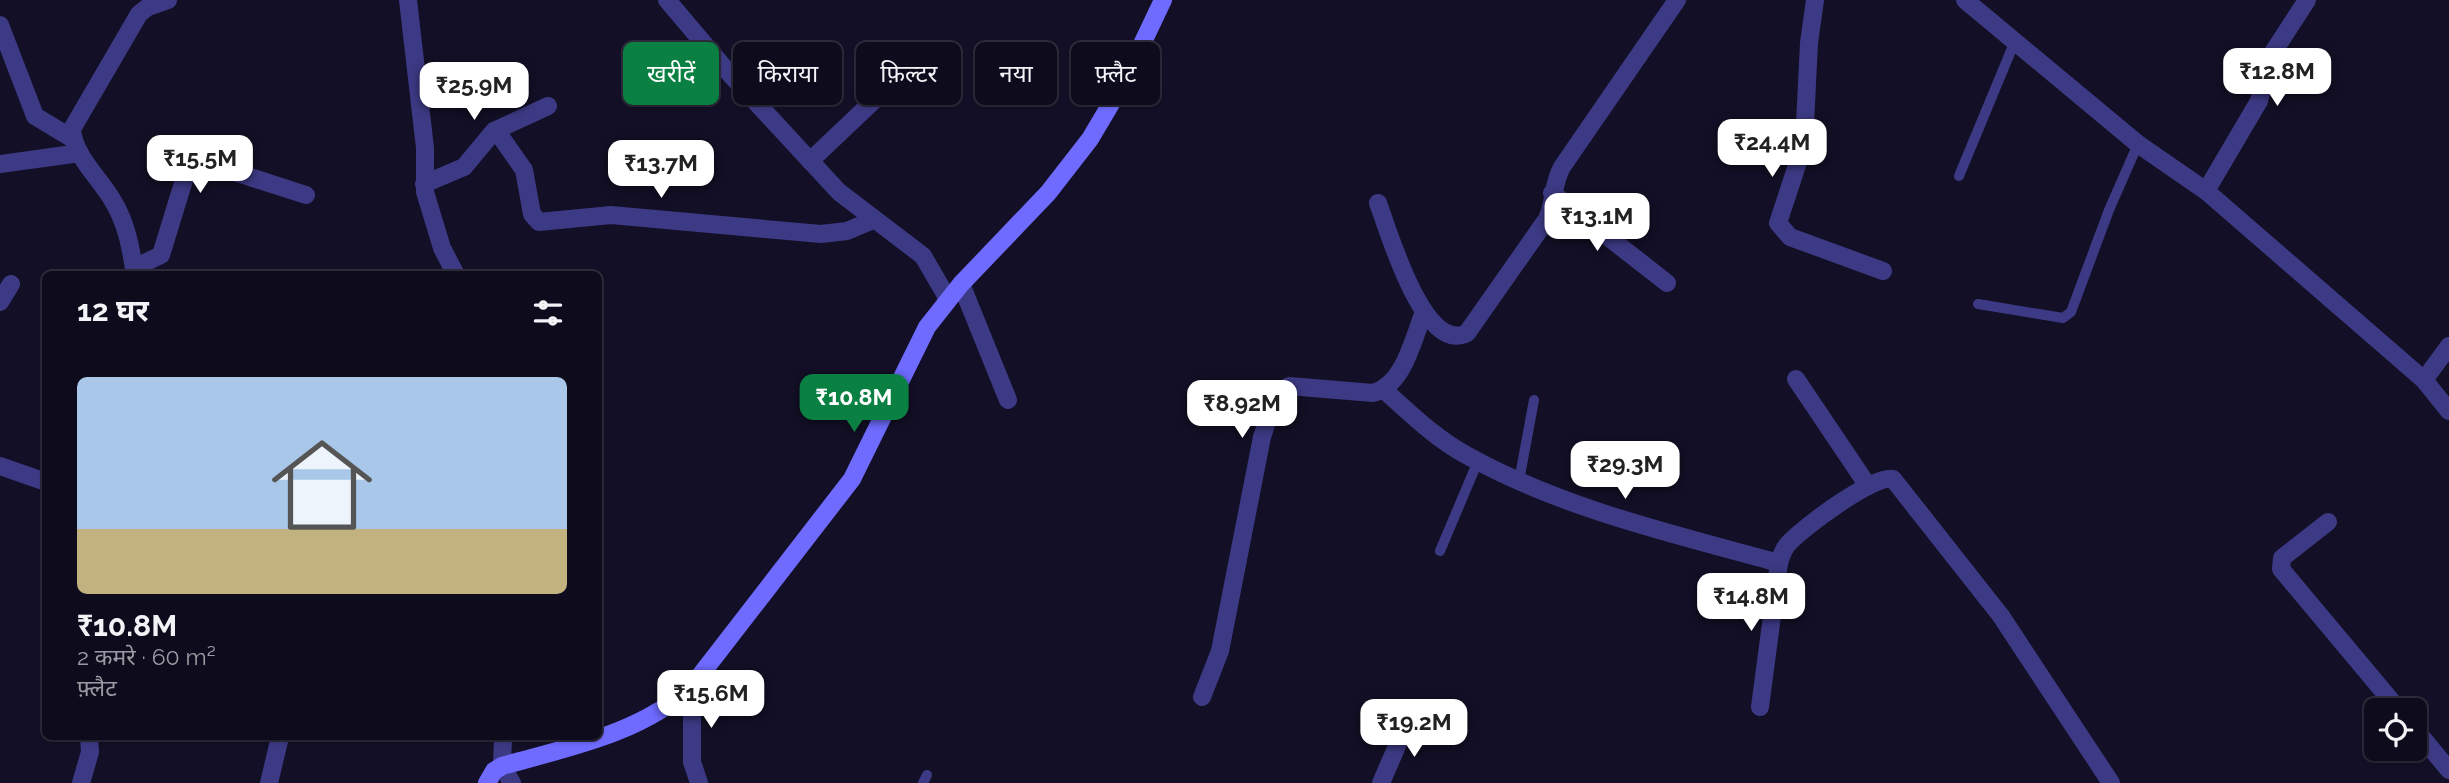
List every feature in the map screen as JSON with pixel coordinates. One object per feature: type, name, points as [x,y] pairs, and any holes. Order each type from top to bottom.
[{"type":"street","points":[[168,0],[148,7],[139,14],[79,113],[72,130],[76,146],[120,213],[135,271],[161,255],[188,167],[197,160],[306,195]]},
{"type":"street","points":[[408,0],[425,148],[424,184],[442,248],[454,271]]},
{"type":"street","points":[[667,0],[839,192],[923,256],[948,299]]},
{"type":"street","points":[[602,736],[660,711],[692,686],[852,479],[908,361],[948,299],[1048,194],[1090,139],[1125,80],[1163,0]]},
{"type":"street","points":[[1378,203],[1413,294],[1424,312],[1446,335],[1453,338],[1467,333],[1547,219],[1553,199],[1552,193],[1568,159],[1677,0]]},
{"type":"street","points":[[1815,0],[1809,43],[1804,144],[1778,223],[1790,237],[1883,271]]},
{"type":"street","points":[[1965,0],[2138,144],[2206,191],[2424,380],[2449,411]]},
{"type":"street","points":[[2206,191],[2259,101],[2270,57],[2307,0]]},
{"type":"street","points":[[0,25],[35,117],[76,146]]},
{"type":"street","points":[[810,161],[869,105]]},
{"type":"street","points":[[424,184],[464,167],[496,130],[548,106]]},
{"type":"street","points":[[496,130],[524,170],[532,214],[539,222],[611,215],[821,233],[848,231],[873,220]]},
{"type":"street","points":[[0,164],[76,146]]},
{"type":"street","points":[[1552,193],[1667,283]]},
{"type":"street","points":[[0,302],[11,284]]},
{"type":"street","points":[[961,284],[1008,400]]},
{"type":"street","points":[[1202,697],[1220,651],[1262,437],[1276,395],[1289,386],[1373,393],[1384,390],[1395,381],[1424,312]]},
{"type":"street","points":[[2424,380],[2449,346]]},
{"type":"street","points":[[1796,379],[1868,486]]},
{"type":"street","points":[[1384,390],[1433,433],[1478,461],[1519,481],[1622,520],[1779,563]]},
{"type":"street","points":[[0,466],[42,481]]},
{"type":"street","points":[[1760,707],[1782,552],[1799,533],[1868,486],[1888,477],[1903,488],[2001,616],[2111,783]]},
{"type":"street","points":[[2328,523],[2282,558],[2281,569],[2389,698]]},
{"type":"street","points":[[692,686],[692,762],[699,783]]},
{"type":"street","points":[[1381,783],[1410,716]]},
{"type":"street","points":[[81,783],[90,752],[89,740]]},
{"type":"street","points":[[269,783],[279,740]]},
{"type":"street","points":[[503,740],[502,766],[512,783]]},
{"type":"street","points":[[487,783],[494,771],[502,766],[592,740]]},
{"type":"street","points":[[2427,743],[2449,770]]},
{"type":"lane","points":[[1959,176],[2015,41]]},
{"type":"lane","points":[[1978,304],[2063,318],[2071,312],[2109,210],[2138,144]]},
{"type":"lane","points":[[1519,481],[1534,400]]},
{"type":"lane","points":[[1440,551],[1478,461]]}]
